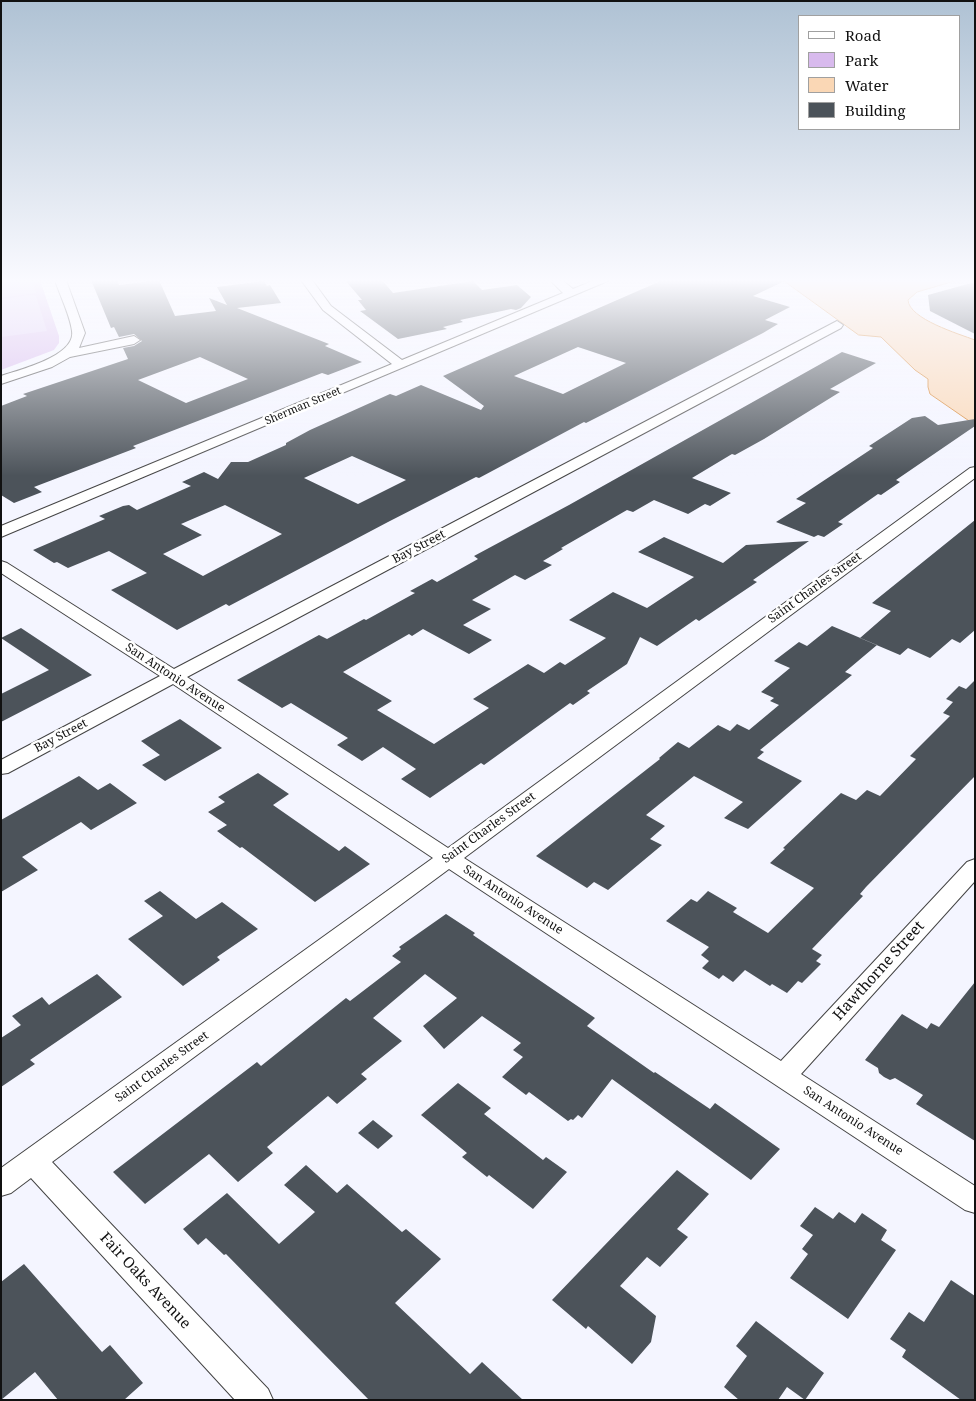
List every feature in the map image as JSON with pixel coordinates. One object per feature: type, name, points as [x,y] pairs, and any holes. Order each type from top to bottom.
[{"type":"street","points":[[1,380],[48,364],[66,354],[75,345]]},
{"type":"street","points":[[66,354],[108,345]]},
{"type":"street","points":[[376,345],[401,365]]},
{"type":"street","name":"Sherman Street","points":[[1,532],[448,345]]},
{"type":"street","name":"Bay Street","points":[[1,768],[799,345]]},
{"type":"street","name":"Saint Charles Street","points":[[1,1184],[975,471]]},
{"type":"street","name":"San Antonio Avenue","points":[[1,566],[174,676],[448,858],[975,1201]]},
{"type":"street","name":"Hawthorne Street","points":[[784,1075],[975,867]]},
{"type":"street","name":"Fair Oaks Avenue","points":[[33,1161],[257,1400]]},
{"type":"green space","points":[[1,345],[57,345],[54,350],[1,370]]},
{"type":"water","points":[[890,345],[975,345],[975,425],[930,394],[928,379],[915,370]]},
{"type":"building","points":[[326,345],[362,362],[328,375],[322,373],[133,446],[136,448],[34,487],[42,492],[14,503],[1,495],[1,406],[27,396],[23,394],[128,359],[123,348],[134,346]],"holes":[[[200,357],[248,379],[186,403],[138,380]]]},
{"type":"building","points":[[513,345],[739,345],[586,423],[584,422],[479,478],[476,477],[388,522],[229,606],[226,604],[177,630],[111,590],[147,573],[109,551],[68,568],[57,562],[54,563],[33,550],[105,519],[99,516],[123,506],[129,505],[137,510],[191,486],[182,482],[204,472],[218,479],[231,462],[248,462],[286,445],[286,443],[310,430],[390,394],[396,396],[421,385],[481,410],[484,406],[443,376]],"holes":[[[578,347],[626,363],[563,394],[514,376]],[[352,456],[406,480],[358,504],[304,478]],[[225,505],[282,534],[203,576],[163,554],[202,535],[181,524]]]},
{"type":"building","points":[[842,352],[876,363],[830,389],[840,392],[764,439],[735,455],[732,454],[692,478],[731,493],[710,506],[705,504],[688,514],[654,500],[633,512],[627,510],[561,548],[563,549],[543,561],[552,565],[525,580],[515,575],[472,600],[491,609],[463,625],[492,640],[469,654],[423,629],[412,636],[409,634],[343,672],[392,701],[377,710],[434,744],[489,708],[473,699],[528,664],[544,673],[560,662],[565,665],[606,638],[569,620],[613,592],[647,608],[694,577],[638,552],[664,537],[723,563],[746,545],[809,541],[753,580],[757,582],[699,621],[696,619],[657,646],[640,637],[627,664],[587,691],[590,693],[573,705],[570,703],[484,765],[481,763],[430,798],[401,779],[416,769],[383,747],[362,761],[337,745],[348,738],[291,703],[282,708],[237,680],[319,635],[327,639],[364,619],[366,620],[415,593],[410,591],[432,579],[437,582],[478,559],[474,556]]},
{"type":"building","points":[[925,416],[938,425],[975,419],[975,426],[896,480],[900,482],[881,495],[878,494],[838,522],[843,524],[824,537],[818,535],[814,537],[776,522],[806,503],[796,499],[873,448],[869,446],[912,418]]},
{"type":"building","points":[[975,520],[975,630],[960,643],[952,639],[930,658],[908,648],[900,655],[860,638],[891,611],[872,603]]},
{"type":"building","points":[[832,626],[877,645],[845,672],[852,675],[760,750],[764,752],[757,758],[802,781],[748,829],[724,818],[743,802],[694,776],[646,815],[665,826],[650,839],[662,845],[608,890],[594,882],[587,888],[536,856],[660,759],[678,742],[689,748],[718,725],[730,731],[737,724],[749,730],[779,705],[770,701],[774,698],[761,692],[790,668],[774,661],[799,642],[807,646]]},
{"type":"building","points":[[21,628],[92,675],[1,722],[1,694],[49,670],[1,638]]},
{"type":"building","points":[[975,680],[975,776],[866,887],[860,894],[863,896],[812,949],[822,955],[816,961],[821,964],[802,983],[798,981],[787,993],[772,984],[770,986],[745,970],[733,982],[723,975],[719,979],[702,968],[709,961],[701,955],[709,947],[666,921],[691,899],[697,902],[708,891],[737,908],[733,912],[768,933],[814,888],[770,863],[785,849],[783,848],[841,793],[856,800],[867,790],[880,796],[916,759],[910,756],[950,716],[943,713],[953,702],[946,699],[959,686],[966,689]]},
{"type":"building","points":[[180,719],[222,748],[165,781],[142,765],[160,755],[141,741]]},
{"type":"building","points":[[258,773],[289,794],[273,805],[339,851],[345,846],[370,864],[315,902],[242,847],[240,848],[217,831],[227,825],[208,812],[225,802],[218,797]]},
{"type":"building","points":[[79,776],[98,790],[110,783],[137,803],[91,830],[81,822],[22,857],[38,870],[1,892],[1,820]]},
{"type":"building","points":[[160,891],[196,919],[222,902],[258,929],[217,957],[220,960],[183,986],[128,939],[163,916],[144,901]]},
{"type":"building","points":[[446,914],[475,933],[473,935],[595,1018],[587,1026],[710,1109],[715,1103],[780,1149],[751,1180],[612,1079],[582,1118],[578,1115],[573,1120],[568,1121],[529,1092],[526,1095],[502,1077],[523,1057],[513,1050],[521,1043],[482,1016],[444,1049],[423,1026],[457,998],[425,974],[373,1018],[402,1041],[361,1074],[367,1079],[337,1104],[328,1096],[267,1147],[273,1153],[238,1182],[209,1154],[145,1204],[113,1172],[257,1062],[261,1066],[346,998],[350,1001],[401,962],[392,956],[401,949],[399,947]]},
{"type":"building","points":[[97,974],[122,997],[30,1060],[35,1064],[1,1087],[1,1038],[21,1025],[12,1016],[42,997],[49,1005]]},
{"type":"building","points":[[975,982],[975,1141],[916,1104],[923,1095],[895,1078],[890,1080],[884,1077],[879,1073],[878,1068],[865,1060],[902,1014],[927,1029],[931,1023],[939,1027]]},
{"type":"building","points":[[458,1083],[491,1108],[484,1114],[543,1160],[546,1157],[567,1172],[533,1209],[462,1157],[467,1153],[421,1115]]},
{"type":"building","points":[[373,1120],[393,1136],[378,1149],[358,1133]]},
{"type":"building","points":[[306,1165],[337,1193],[347,1184],[402,1232],[406,1229],[441,1259],[395,1303],[470,1374],[482,1362],[523,1400],[369,1400],[226,1254],[224,1255],[206,1238],[198,1245],[183,1229],[227,1193],[279,1244],[315,1212],[284,1185]]},
{"type":"building","points":[[677,1170],[709,1194],[677,1229],[688,1237],[660,1267],[647,1257],[620,1286],[656,1316],[651,1342],[632,1364],[588,1326],[586,1329],[552,1300]]},
{"type":"building","points":[[815,1207],[833,1219],[839,1212],[855,1223],[862,1213],[887,1230],[881,1240],[896,1250],[848,1319],[790,1278],[808,1254],[802,1249],[813,1235],[800,1226]]},
{"type":"building","points":[[24,1264],[102,1352],[110,1345],[143,1383],[124,1400],[58,1400],[35,1372],[1,1400],[1,1282]]},
{"type":"building","points":[[951,1280],[975,1296],[975,1400],[961,1400],[902,1357],[906,1350],[890,1339],[909,1312],[924,1322]]},
{"type":"building","points":[[756,1321],[824,1373],[805,1400],[787,1387],[778,1400],[739,1400],[724,1387],[747,1356],[736,1346]]}]
